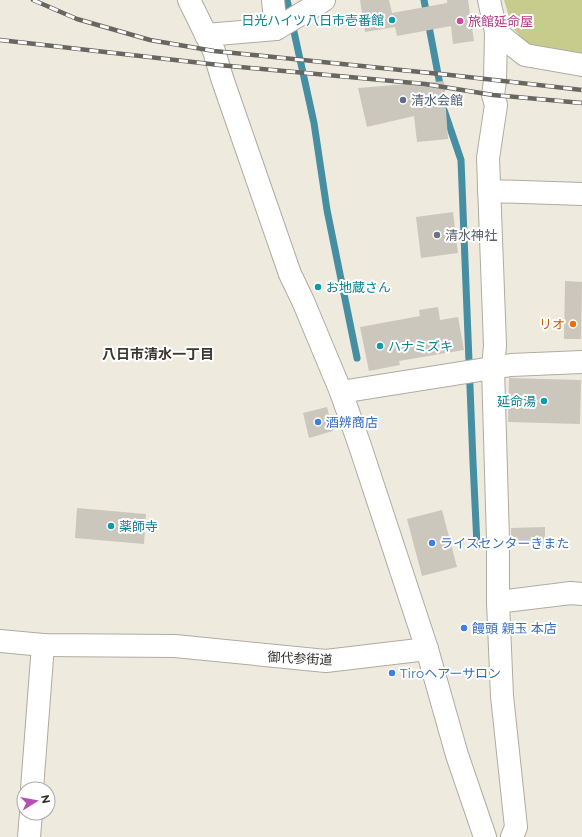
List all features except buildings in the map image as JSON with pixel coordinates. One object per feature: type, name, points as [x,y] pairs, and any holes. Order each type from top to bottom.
[{"type":"street","points":[[189,0],[214,51],[290,274],[303,301],[341,392],[427,649],[457,755],[485,837]]},
{"type":"street","points":[[273,0],[276,29]]},
{"type":"street","points":[[206,35],[276,29],[324,0]]},
{"type":"street","points":[[489,0],[496,32],[495,81],[493,95],[496,105],[488,158],[495,345],[493,368],[498,540],[498,602],[502,696],[516,827],[512,837]]},
{"type":"street","points":[[496,32],[525,55],[582,66]]},
{"type":"street","points":[[489,191],[582,194]]},
{"type":"street","points":[[341,392],[511,365],[582,362]]},
{"type":"street","points":[[498,602],[571,593],[582,594]]},
{"type":"street","name":"御代参街道","points":[[0,641],[43,645],[175,646],[326,661],[427,649]]},
{"type":"street","points":[[33,781],[43,645]]},
{"type":"street","points":[[29,837],[30,821]]},
{"type":"green space","points":[[504,0],[582,0],[582,55],[530,47],[512,27]]},
{"type":"waterway","points":[[287,0],[314,123],[327,210],[357,358]]},
{"type":"waterway","points":[[424,0],[441,90]]},
{"type":"waterway","points":[[444,110],[461,160],[477,545]]},
{"type":"railway","points":[[33,0],[77,19],[150,40],[214,51],[582,90]]},
{"type":"railway","points":[[0,40],[219,65],[425,84],[493,95],[582,103]]},
{"type":"place","name":"日光ハイツ八日市壱番館","points":[[392,20]]},
{"type":"place","name":"旅館延命屋","points":[[460,21]]},
{"type":"place","name":"清水会館","points":[[403,100]]},
{"type":"place","name":"清水神社","points":[[437,235]]},
{"type":"place","name":"お地蔵さん","points":[[318,287]]},
{"type":"place","name":"リオ","points":[[573,324]]},
{"type":"place","name":"ハナミズキ","points":[[380,346]]},
{"type":"place","name":"延命湯","points":[[544,401]]},
{"type":"place","name":"酒辨商店","points":[[318,422]]},
{"type":"place","name":"薬師寺","points":[[111,526]]},
{"type":"place","name":"ライスセンターきまた","points":[[432,543]]},
{"type":"place","name":"饅頭 親玉 本店","points":[[464,628]]},
{"type":"place","name":"Tiroヘアーサロン","points":[[392,673]]},
{"type":"district","name":"八日市清水一丁目","points":[[158,354]]}]
